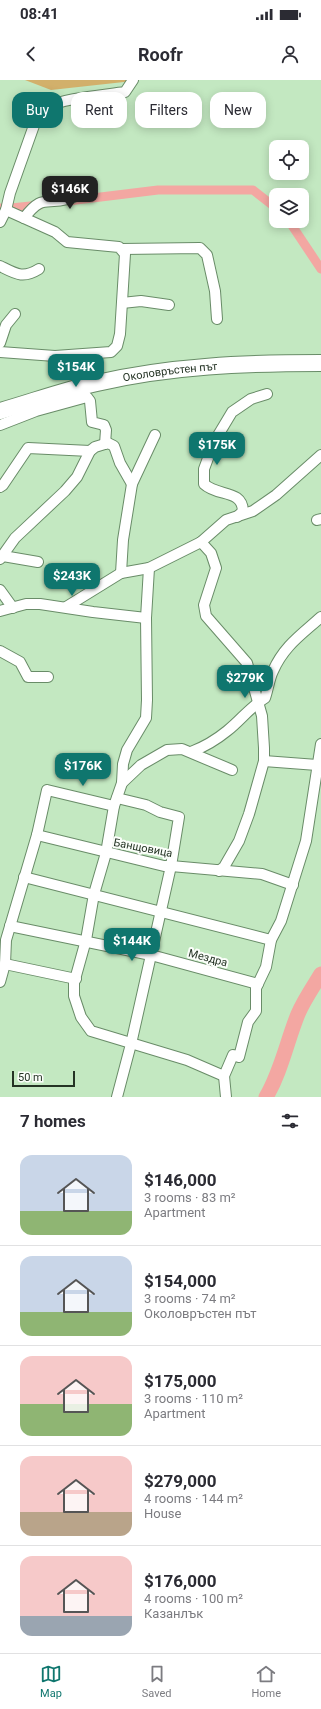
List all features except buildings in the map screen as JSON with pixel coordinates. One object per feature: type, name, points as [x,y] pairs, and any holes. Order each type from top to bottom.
[{"type":"main road","name":"Околовръстен път","points":[[0,411],[97,383],[167,371],[249,363],[321,363]]},
{"type":"street","points":[[0,222],[6,210],[10,193],[37,117],[45,108],[55,104],[75,100],[125,92],[133,80]]},
{"type":"street","points":[[30,212],[46,201],[67,200],[75,197],[90,186]]},
{"type":"street","points":[[6,210],[30,212],[67,242],[122,249],[200,248],[204,250],[207,255],[215,291],[216,319]]},
{"type":"street","points":[[0,352],[55,356],[111,352],[117,346],[120,334],[125,254],[122,249]]},
{"type":"street","points":[[0,266],[18,275],[29,275],[39,269]]},
{"type":"street","points":[[122,303],[141,301],[169,305]]},
{"type":"street","points":[[0,343],[6,325],[15,314]]},
{"type":"street","points":[[237,517],[243,511],[240,500],[230,493],[224,494],[210,490],[204,484],[204,469],[214,442],[232,412],[251,399],[267,394]]},
{"type":"street","points":[[0,425],[36,411],[87,396],[90,401],[92,422],[104,425],[106,430],[105,444]]},
{"type":"street","points":[[121,573],[123,540],[132,484],[155,435]]},
{"type":"street","points":[[38,562],[1,558],[15,538],[77,477],[90,451],[95,447],[108,443],[114,446],[120,463],[132,484]]},
{"type":"street","points":[[0,487],[3,485],[28,448],[90,451]]},
{"type":"street","points":[[66,607],[121,573],[149,568],[201,542],[226,520],[252,511],[276,495],[321,455]]},
{"type":"street","points":[[201,542],[211,553],[216,568],[206,595],[204,605],[206,616],[247,663],[262,716],[264,748],[264,761],[249,814],[239,841],[224,867],[219,870]]},
{"type":"street","points":[[149,568],[146,618],[148,700],[146,718],[126,750],[123,764],[122,783],[116,802],[106,853],[94,894],[86,940],[76,979],[74,996],[81,1017],[91,1031],[187,1060],[224,1076]]},
{"type":"street","points":[[0,590],[13,608]]},
{"type":"street","points":[[0,611],[26,604],[40,604],[146,618]]},
{"type":"street","points":[[191,752],[205,746],[226,731],[252,706],[266,698],[272,672],[285,649],[295,638],[321,617]]},
{"type":"street","points":[[0,651],[20,662],[28,677],[48,677]]},
{"type":"street","points":[[226,1097],[224,1076],[233,1055],[239,1057],[248,1022],[256,1011],[256,988],[266,967],[271,940],[281,920],[306,842],[321,744]]},
{"type":"street","points":[[122,783],[141,765],[167,750],[182,749],[232,770]]},
{"type":"street","points":[[264,761],[317,765]]},
{"type":"street","points":[[0,982],[5,964],[3,937],[10,926],[37,835],[47,790],[116,802],[146,805],[160,812],[179,817],[171,866],[132,1044],[117,1097]]},
{"type":"street","name":"Банщовица","points":[[37,835],[164,866],[262,874],[293,885]]},
{"type":"street","points":[[24,877],[271,940]]},
{"type":"street","name":"Мездра","points":[[10,926],[86,940],[151,955],[258,984]]},
{"type":"street","points":[[5,964],[76,979]]},
{"type":"shaded area","points":[[25,80],[133,80],[133,81],[51,90]]},
{"type":"waterway","points":[[68,201],[158,190],[253,190],[269,203]]},
{"type":"waterway","points":[[11,208],[40,205]]},
{"type":"waterway","points":[[294,228],[321,269]]},
{"type":"waterway","points":[[266,1097],[280,1067],[298,1014],[321,974]]}]
